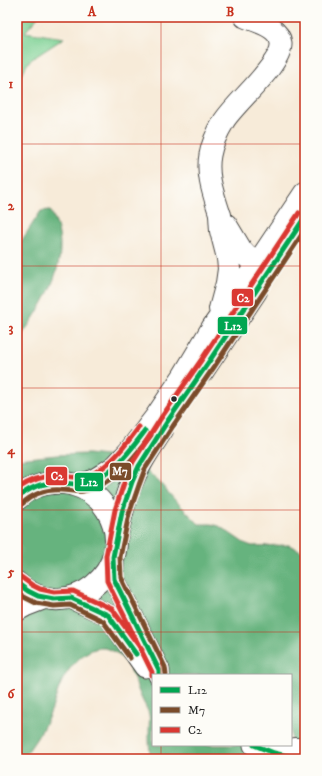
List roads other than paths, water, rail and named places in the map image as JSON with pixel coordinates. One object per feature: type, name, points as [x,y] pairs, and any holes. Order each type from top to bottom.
[{"type":"main road","points":[[17,499],[25,492],[45,484],[59,483],[74,485],[91,482],[116,466],[129,452],[156,417],[183,377],[213,327],[305,193]]},
{"type":"main road","points":[[220,215],[241,250],[256,266],[257,276],[255,285],[246,306]]},
{"type":"main road","points":[[213,327],[222,305],[229,269],[228,258],[221,230],[220,215]]},
{"type":"main road","points":[[17,583],[28,591],[44,598],[60,599],[71,598],[84,593],[100,581],[108,570],[124,504],[139,466],[305,217]]},
{"type":"main road","points":[[235,240],[243,243],[260,242],[281,229]]},
{"type":"main road","points":[[74,485],[92,494],[106,508],[114,526],[114,548]]},
{"type":"main road","points":[[17,610],[44,598]]},
{"type":"main road","points":[[274,753],[295,749],[305,749]]},
{"type":"street","points":[[220,215],[210,182],[209,171],[210,156],[215,140],[225,120],[273,64],[280,52],[281,42],[271,28],[260,22],[245,17]]},
{"type":"street","points":[[114,548],[114,579],[159,670],[159,674]]},
{"type":"street","points":[[71,598],[108,615],[152,678]]},
{"type":"street","points":[[256,746],[274,753],[299,759]]}]
